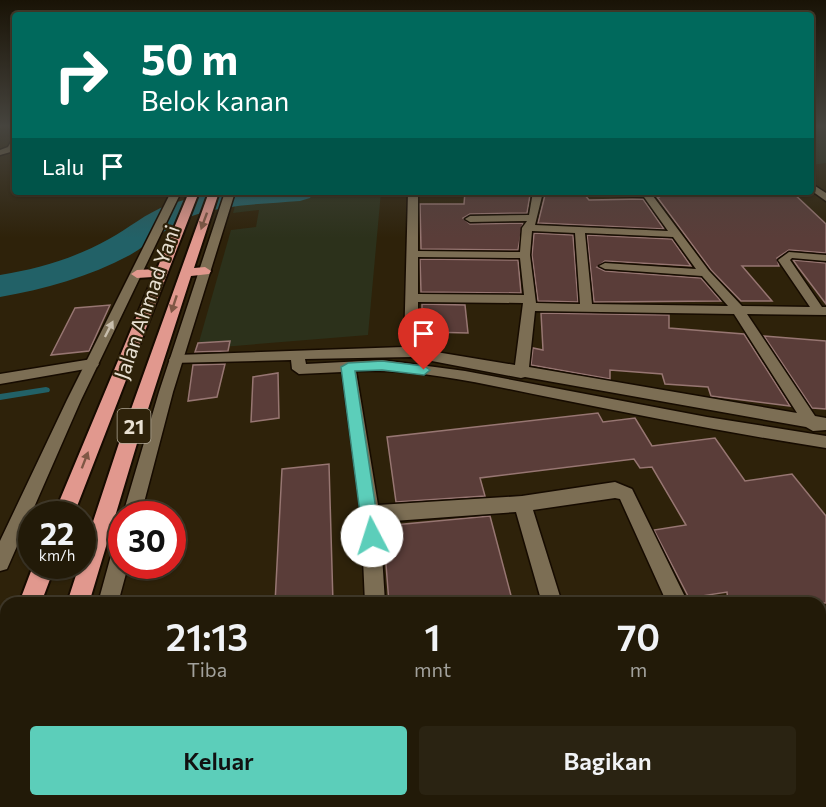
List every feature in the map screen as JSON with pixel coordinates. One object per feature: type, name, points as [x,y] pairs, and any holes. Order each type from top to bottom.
[{"type":"highway","name":"Jalan Ahmad Yani","points":[[69,501],[193,195]]},
{"type":"highway","name":"Jalan Ahmad Yani","points":[[80,597],[185,273],[213,195]]},
{"type":"highway","points":[[185,273],[205,271]]},
{"type":"highway","points":[[137,274],[161,273]]},
{"type":"highway","points":[[32,597],[39,579]]},
{"type":"street","points":[[814,189],[826,198]]},
{"type":"street","points":[[0,562],[92,364],[175,195]]},
{"type":"street","points":[[136,501],[176,360],[229,195]]},
{"type":"street","points":[[411,352],[413,195]]},
{"type":"street","points":[[521,373],[529,303],[525,255],[537,195]]},
{"type":"street","points":[[647,195],[705,273],[737,308],[819,432]]},
{"type":"street","points":[[470,219],[530,223],[580,231],[675,234]]},
{"type":"street","points":[[580,231],[586,306]]},
{"type":"street","points":[[413,254],[525,255]]},
{"type":"street","points":[[822,311],[784,260],[786,256],[798,254],[826,258]]},
{"type":"street","points":[[605,266],[705,273]]},
{"type":"street","points":[[413,298],[586,306],[822,311]]},
{"type":"street","points":[[176,360],[298,360],[411,352],[819,432]]},
{"type":"street","points":[[298,360],[299,369],[382,365],[465,375],[707,423],[819,432]]},
{"type":"street","points":[[0,379],[92,364]]},
{"type":"street","points":[[348,367],[370,514],[375,597]]},
{"type":"street","points":[[370,514],[522,504],[615,490],[626,494],[675,597]]},
{"type":"street","points":[[522,504],[550,597]]},
{"type":"street","points":[[110,597],[115,579]]},
{"type":"green space","points":[[238,195],[381,195],[368,335],[197,349],[231,230],[256,227],[259,210],[233,213]]},
{"type":"building","points":[[465,195],[530,195],[527,213],[470,214],[463,218],[470,224],[523,223],[518,250],[421,249],[420,204],[464,204]]},
{"type":"building","points":[[545,195],[585,195],[589,200],[643,199],[664,229],[538,223]]},
{"type":"building","points":[[658,195],[795,195],[826,224],[826,253],[789,250],[777,258],[779,266],[742,266],[772,301],[741,301],[711,270],[657,197],[659,197]]},
{"type":"building","points":[[534,233],[573,235],[578,302],[538,301],[532,255]]},
{"type":"building","points":[[587,235],[672,239],[691,266],[605,261],[597,267],[605,271],[701,278],[721,301],[594,302]]},
{"type":"building","points":[[420,259],[518,260],[521,293],[421,292]]},
{"type":"building","points":[[793,260],[826,263],[826,304],[798,267]]},
{"type":"building","points":[[422,304],[465,305],[468,333],[428,332],[428,313],[422,313]]},
{"type":"building","points":[[110,305],[89,351],[51,355],[75,308]]},
{"type":"building","points":[[541,313],[669,315],[669,328],[744,334],[790,406],[711,396],[708,387],[665,384],[662,374],[610,370],[610,379],[531,365],[533,348],[543,350]]},
{"type":"building","points":[[764,336],[826,341],[826,409],[812,408]]},
{"type":"building","points":[[230,341],[228,351],[195,352],[198,343]]},
{"type":"building","points":[[225,364],[217,397],[188,401],[193,365]]},
{"type":"building","points":[[278,373],[279,418],[251,422],[253,377]]},
{"type":"building","points":[[598,413],[603,422],[635,418],[652,446],[715,438],[745,481],[792,474],[826,516],[826,597],[727,597],[727,592],[688,597],[654,530],[686,525],[652,467],[640,468],[634,459],[480,478],[485,496],[396,502],[387,437]]},
{"type":"building","points":[[329,464],[333,597],[275,597],[282,469]]},
{"type":"building","points":[[490,516],[511,597],[389,597],[383,526]]},
{"type":"waterway","points":[[0,286],[53,275],[87,263],[120,247],[162,218],[182,210],[215,201],[271,195]]},
{"type":"waterway","points":[[0,397],[46,390]]},
{"type":"route","points":[[372,536],[348,367],[382,365],[424,370]]}]
